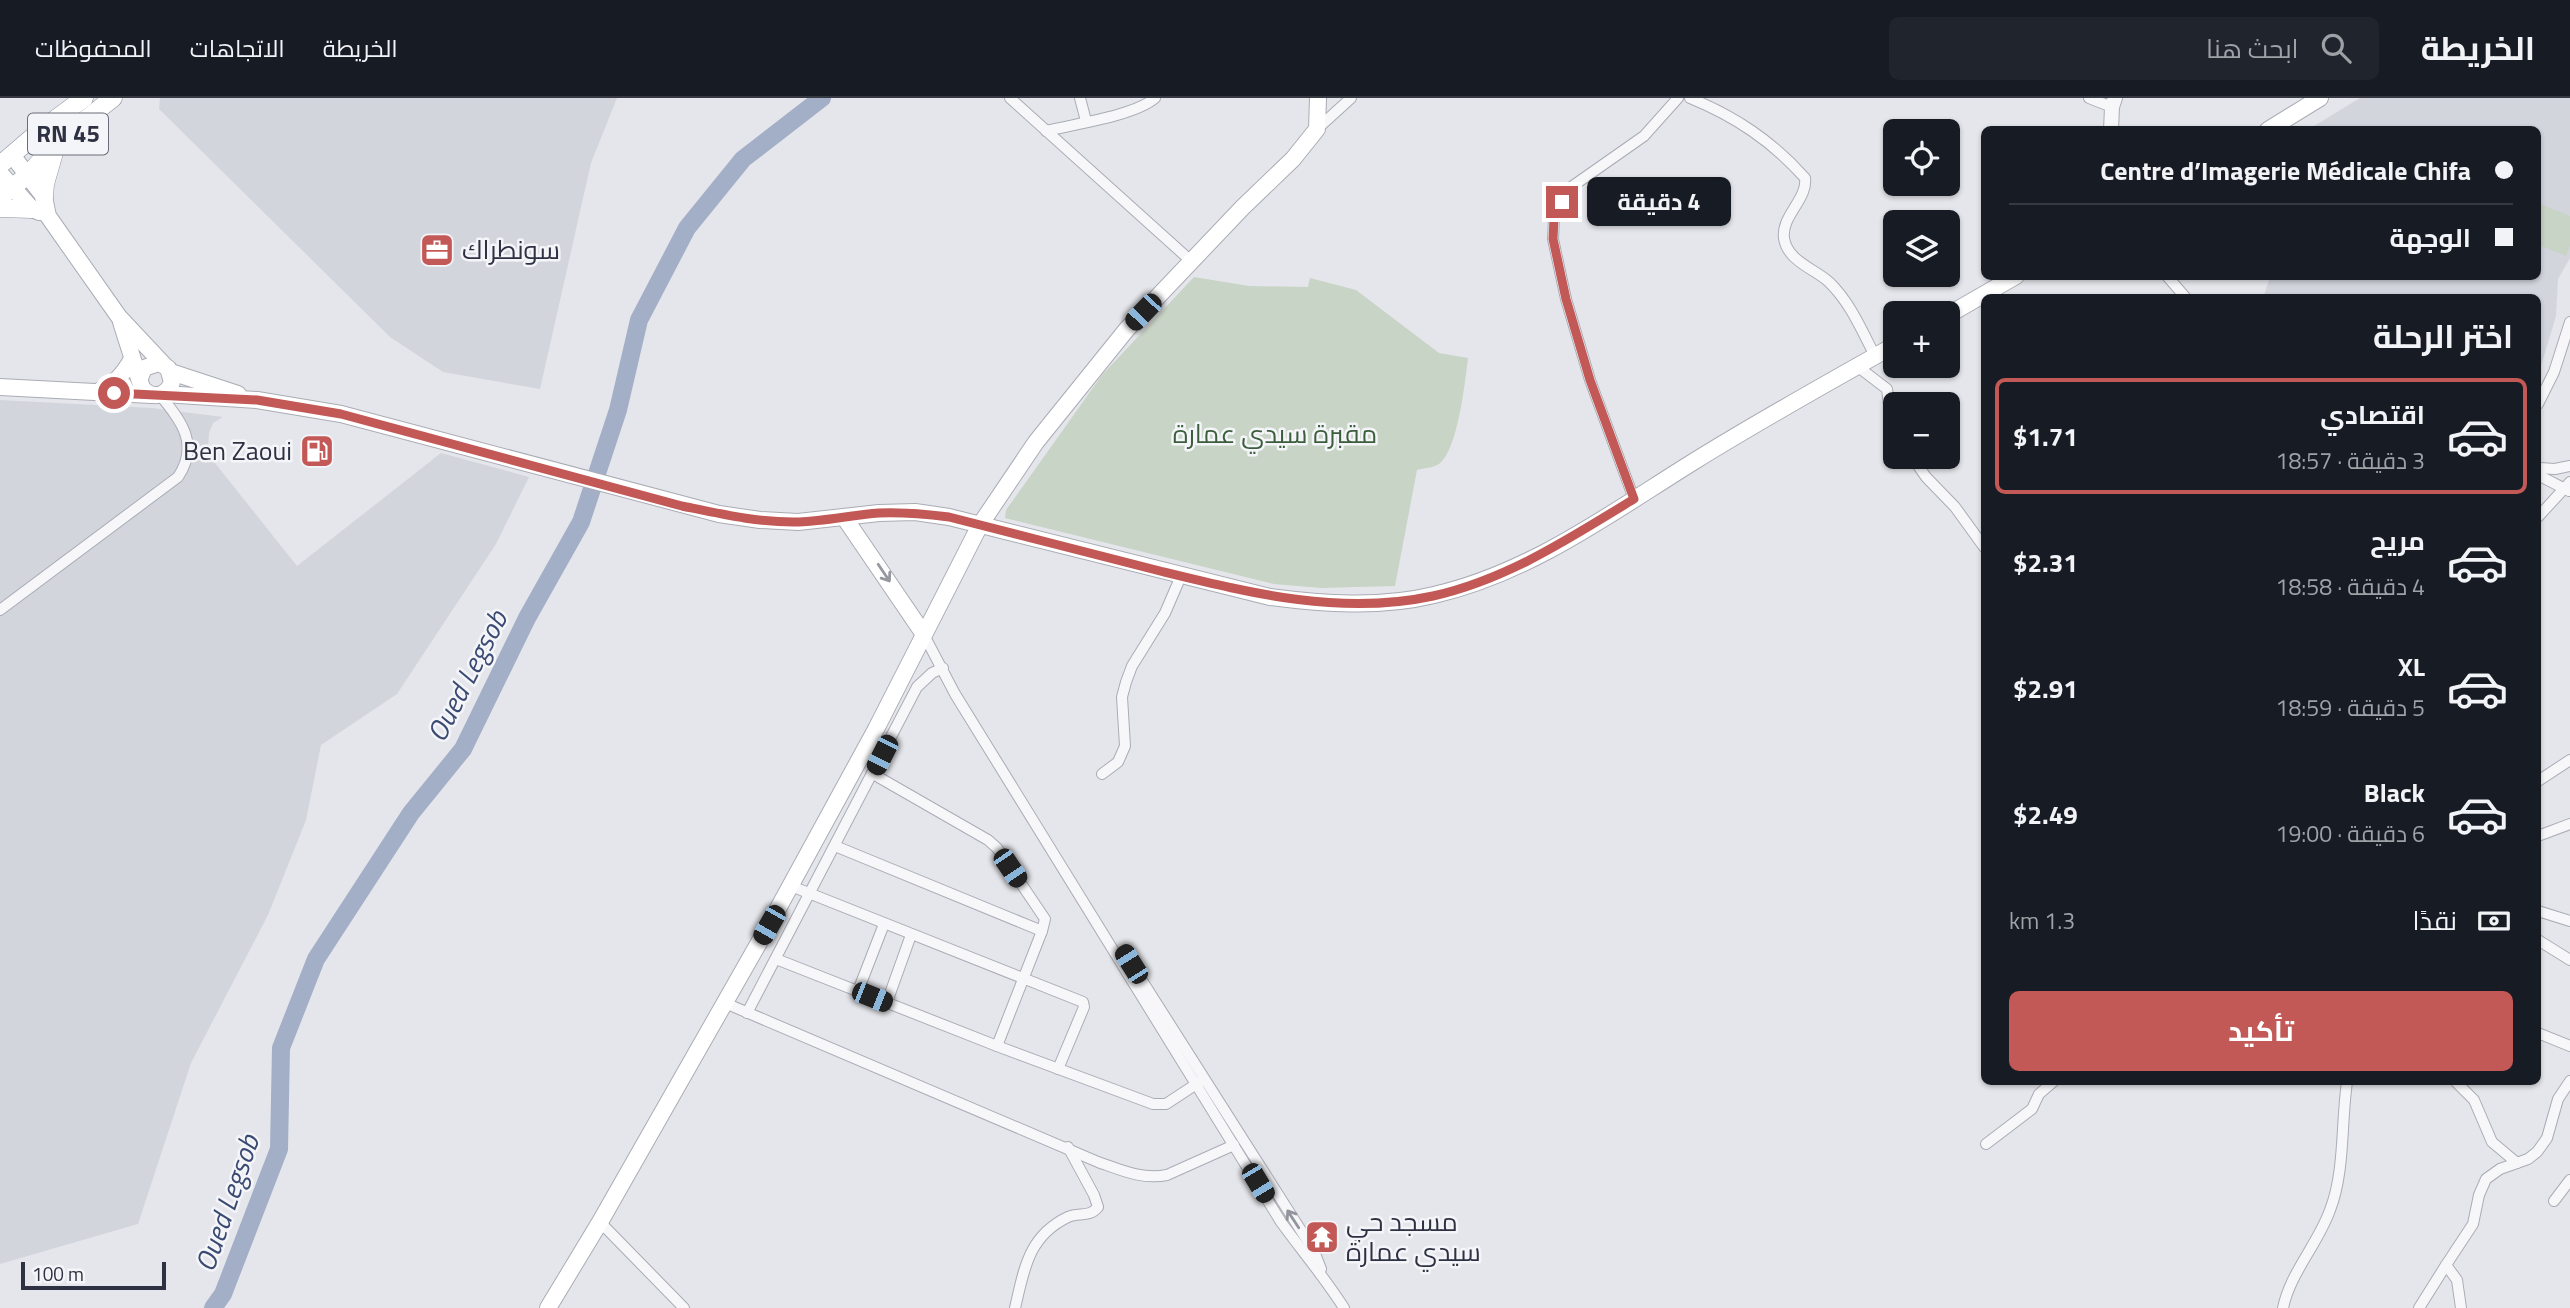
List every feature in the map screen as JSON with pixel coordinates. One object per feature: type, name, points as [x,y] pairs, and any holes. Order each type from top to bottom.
[{"type":"highway","name":"RN 45","points":[[6,160],[84,98]]},
{"type":"highway","name":"RN 45","points":[[6,192],[28,175],[57,142],[113,98]]},
{"type":"highway","points":[[0,208],[41,207],[57,142]]},
{"type":"main road","points":[[548,1308],[600,1222],[791,886],[876,729],[980,525],[1036,442],[1126,329],[1293,159],[1317,129],[1318,98]]},
{"type":"main road","points":[[2274,126],[2320,98]]},
{"type":"main road","points":[[6,160],[28,175],[41,207],[119,317],[168,369],[171,387],[158,395]]},
{"type":"main road","points":[[0,173],[6,192],[41,207]]},
{"type":"main road","points":[[1985,294],[2009,280]]},
{"type":"main road","points":[[1960,308],[1981,296]]},
{"type":"main road","points":[[119,317],[142,388],[158,395]]},
{"type":"main road","points":[[0,387],[257,400],[379,422],[682,506],[760,520],[799,522],[915,513],[980,525],[1270,597],[1307,601],[1392,601],[1434,596],[1521,565],[1551,550],[1706,454],[1883,352]]},
{"type":"main road","points":[[96,393],[123,376],[132,359]]},
{"type":"main road","points":[[140,378],[149,365],[159,363],[168,369],[257,400]]},
{"type":"main road","points":[[844,517],[923,633]]},
{"type":"street","points":[[1010,98],[1191,261]]},
{"type":"street","points":[[1080,98],[1086,121]]},
{"type":"street","points":[[1045,131],[1130,110],[1148,104],[1155,98]]},
{"type":"street","points":[[1317,129],[1351,98]]},
{"type":"street","points":[[1634,499],[1590,380],[1566,299],[1553,239],[1554,218],[1567,190],[1644,136],[1678,98]]},
{"type":"street","points":[[1690,98],[1717,109],[1753,130],[1805,178],[1804,189],[1784,228],[1785,244],[1797,260],[1819,274],[1838,291],[1875,356]]},
{"type":"street","points":[[2089,98],[2113,103],[2111,126]]},
{"type":"street","points":[[2170,280],[2183,294]]},
{"type":"street","points":[[2541,398],[2554,372],[2570,321]]},
{"type":"street","points":[[1857,366],[1887,392]]},
{"type":"street","points":[[0,610],[178,477],[186,467],[186,434],[181,422],[158,395]]},
{"type":"street","points":[[2541,468],[2570,466]]},
{"type":"street","points":[[1920,469],[1955,507],[1981,543]]},
{"type":"street","points":[[2541,476],[2568,487],[2541,514]]},
{"type":"street","points":[[1102,774],[1118,762],[1125,746],[1122,697],[1132,666],[1165,613],[1181,576]]},
{"type":"street","points":[[923,633],[951,681],[955,694],[990,744],[1200,1081],[1314,1251],[1325,1278]]},
{"type":"street","points":[[747,1013],[917,687],[932,673],[943,668]]},
{"type":"street","points":[[903,675],[917,687]]},
{"type":"street","points":[[876,729],[892,737]]},
{"type":"street","points":[[2541,779],[2570,760]]},
{"type":"street","points":[[873,774],[997,848],[1045,919],[997,1046]]},
{"type":"street","points":[[2541,835],[2570,824]]},
{"type":"street","points":[[835,846],[1042,931]]},
{"type":"street","points":[[791,886],[1085,1004],[1058,1069]]},
{"type":"street","points":[[2541,912],[2570,921]]},
{"type":"street","points":[[858,991],[884,924]]},
{"type":"street","points":[[887,1002],[911,934]]},
{"type":"street","points":[[2541,942],[2570,960]]},
{"type":"street","points":[[776,958],[997,1046],[1160,1105],[1170,1102],[1200,1081]]},
{"type":"street","points":[[725,1003],[1129,1173],[1156,1177],[1167,1175],[1234,1145]]},
{"type":"street","points":[[2541,1034],[2570,1046]]},
{"type":"street","points":[[1200,1081],[1234,1145],[1281,1222],[1325,1278],[1344,1308]]},
{"type":"street","points":[[2419,1308],[2473,1224],[2479,1195],[2486,1180],[2500,1169],[2537,1152],[2547,1138],[2558,1099],[2570,1081]]},
{"type":"street","points":[[1986,1144],[2032,1109],[2039,1094],[2050,1085]]},
{"type":"street","points":[[2283,1308],[2289,1290],[2320,1234],[2337,1189],[2347,1085]]},
{"type":"street","points":[[2459,1085],[2474,1100],[2492,1142],[2517,1163]]},
{"type":"street","points":[[1015,1308],[1029,1254],[1036,1241],[1066,1218],[1092,1213],[1098,1207],[1068,1147]]},
{"type":"street","points":[[2554,1201],[2570,1180]]},
{"type":"street","points":[[600,1222],[684,1308]]},
{"type":"street","points":[[2446,1265],[2457,1280],[2461,1308]]},
{"type":"shaded area","name":"سونطراك","points":[[160,98],[617,98],[591,163],[540,389],[443,372],[390,337],[159,109]]},
{"type":"shaded area","points":[[2360,98],[2570,98],[2570,258],[2558,279],[2556,316],[2541,366],[2541,294],[2264,294],[2269,280],[2541,280],[2541,126],[2314,126]]},
{"type":"shaded area","points":[[0,400],[152,408],[223,417],[213,423],[209,433],[208,448],[211,458],[297,566],[441,453],[529,477],[496,544],[397,694],[321,745],[306,820],[268,915],[191,1063],[138,1224],[0,1264]]},
{"type":"green space","points":[[2541,204],[2570,216],[2570,246],[2566,256],[2541,246]]},
{"type":"green space","name":"مقبرة سيدي عمارة","points":[[1194,277],[1249,286],[1308,287],[1310,278],[1356,290],[1439,353],[1468,358],[1460,415],[1446,456],[1439,464],[1417,470],[1395,586],[1321,588],[1274,584],[1005,518],[1006,510],[1102,375]]},
{"type":"waterway","name":"Oued Legsob","points":[[213,1308],[223,1294],[279,1149],[281,1048],[316,959],[411,813],[463,749],[527,618],[581,522],[618,410],[639,320],[687,228],[743,159],[822,98]]},
{"type":"place","name":"سونطراك","points":[[437,250]]},
{"type":"place","name":"Ben Zaoui","points":[[317,451]]},
{"type":"place","name":"مسجد حي سيدي عمارة","points":[[1322,1237]]},
{"type":"route","points":[[114,393],[257,400],[341,414],[719,514],[799,522],[879,513],[915,513],[949,517],[1270,597],[1347,603],[1434,596],[1521,565],[1551,550],[1634,499],[1590,380],[1566,299],[1553,239],[1554,218],[1562,202]]}]
